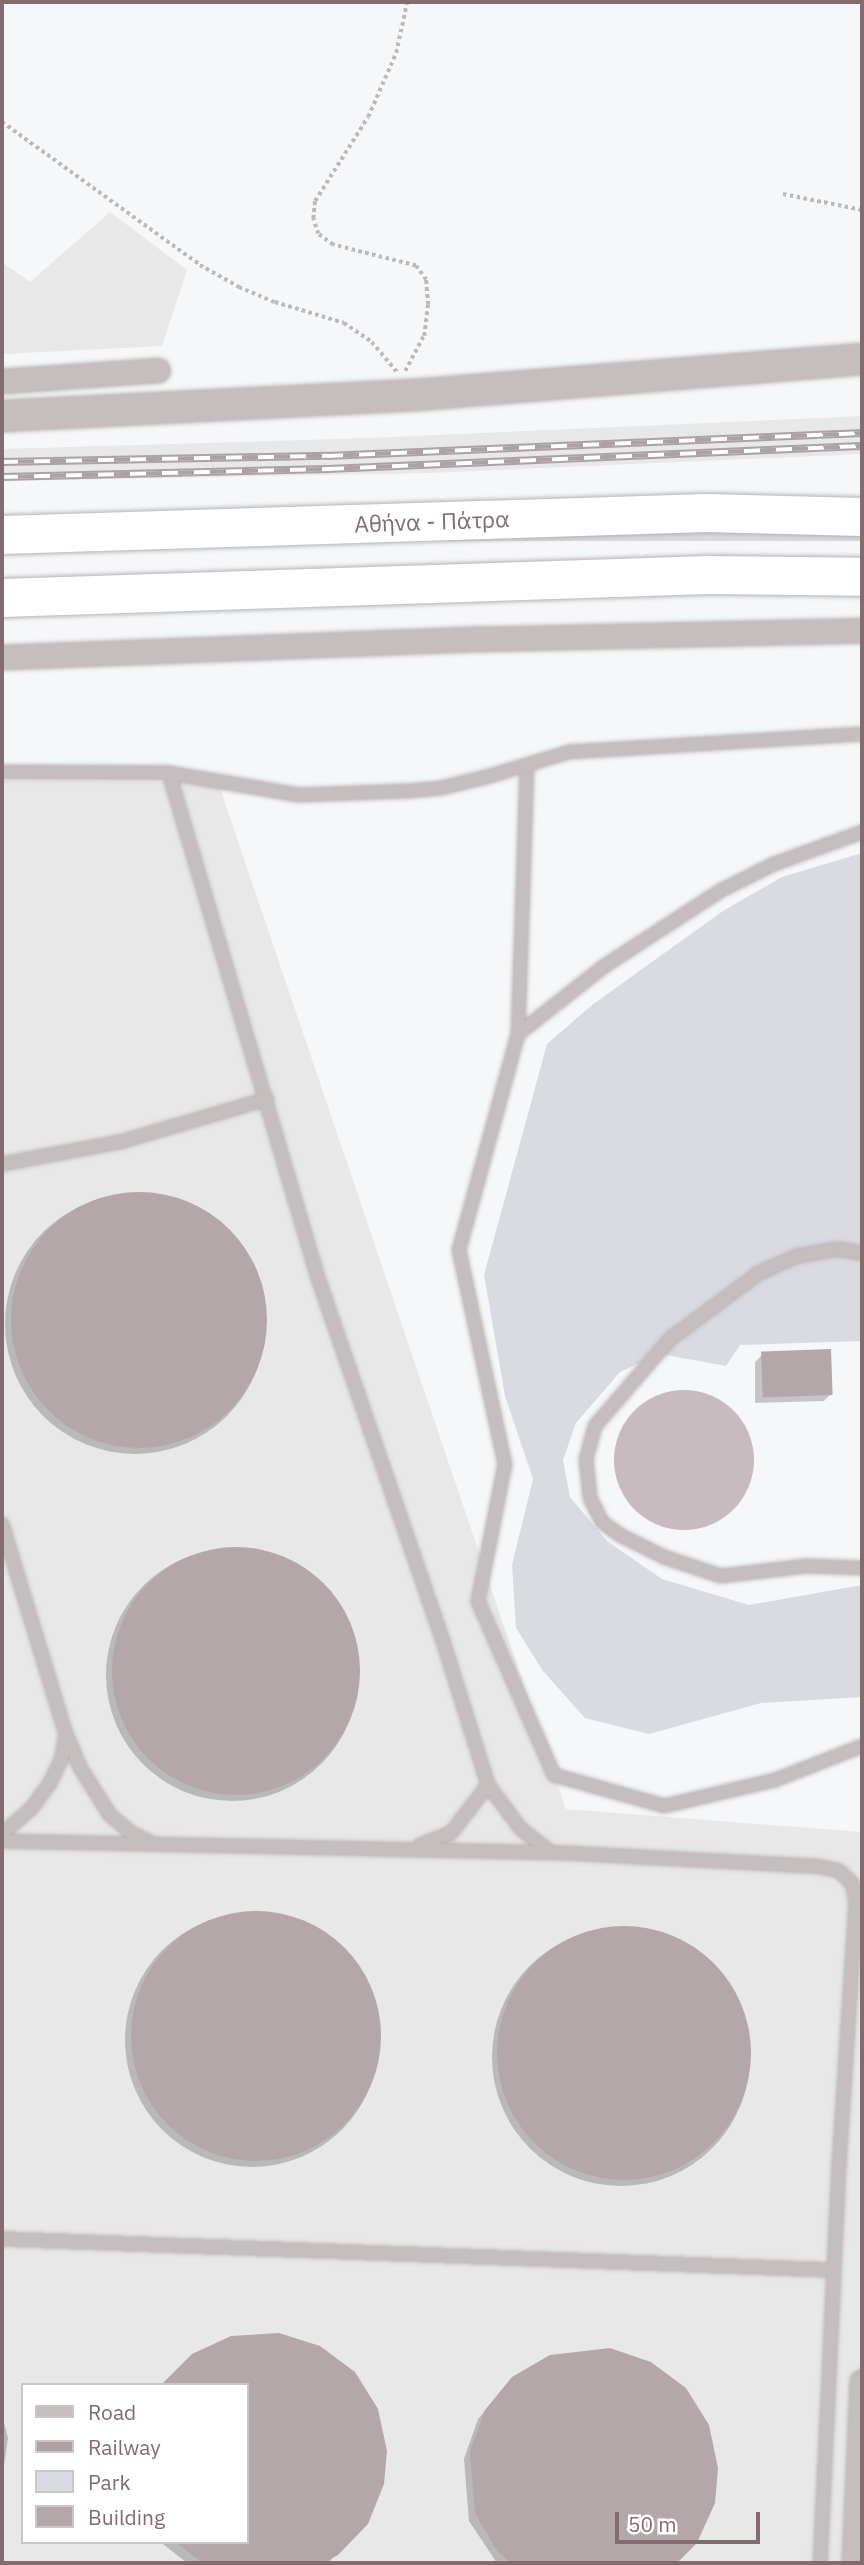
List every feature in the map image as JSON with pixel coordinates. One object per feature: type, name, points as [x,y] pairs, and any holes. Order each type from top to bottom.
[{"type":"highway","points":[[707,513],[862,494]]},
{"type":"highway","name":"Αθήνα - Πάτρα","points":[[2,536],[707,513],[862,517]]},
{"type":"highway","points":[[709,575],[862,556]]},
{"type":"highway","points":[[2,598],[709,575],[862,577]]},
{"type":"street","points":[[2,416],[415,395],[862,359]]},
{"type":"street","points":[[2,381],[158,370]]},
{"type":"street","points":[[2,657],[480,639],[862,630]]},
{"type":"street","points":[[854,2563],[862,2381]]},
{"type":"lane","points":[[2,772],[169,772],[299,795],[441,788],[569,752],[862,734]]},
{"type":"lane","points":[[527,765],[518,1034],[459,1250],[505,1464],[478,1601],[554,1775],[664,1805],[775,1780],[862,1746]]},
{"type":"lane","points":[[169,772],[318,1278],[488,1785],[521,1829],[537,1844],[553,1853]]},
{"type":"lane","points":[[518,1034],[603,967],[720,891],[775,864],[862,832]]},
{"type":"lane","points":[[2,1164],[120,1142],[267,1099]]},
{"type":"lane","points":[[862,1253],[838,1249],[797,1256],[759,1273],[670,1339],[596,1426],[586,1459],[590,1497],[602,1522],[620,1535],[664,1557],[721,1576],[806,1566],[862,1568]]},
{"type":"lane","points":[[2,1524],[66,1734],[93,1793],[110,1815],[133,1834],[156,1845]]},
{"type":"lane","points":[[2,1834],[31,1809],[51,1781],[62,1757],[66,1734]]},
{"type":"lane","points":[[406,1849],[439,1840],[451,1833],[488,1785]]},
{"type":"lane","points":[[2,1841],[553,1853],[816,1866],[839,1871],[852,1883],[856,1902],[833,2270],[820,2563]]},
{"type":"lane","points":[[2,2239],[833,2270]]},
{"type":"path","points":[[2,122],[200,265],[239,288],[344,323],[372,342],[400,377],[418,351],[424,336],[428,305],[426,280],[416,266],[333,245],[318,234],[313,219],[316,201],[369,117],[397,53],[407,2]]},
{"type":"path","points":[[783,194],[862,210]]},
{"type":"shaded area","points":[[110,212],[187,270],[162,346],[2,354],[2,262],[30,282]]},
{"type":"shaded area","points":[[862,416],[862,454],[430,473],[2,481],[2,449],[370,438]]},
{"type":"shaded area","points":[[2,781],[218,782],[566,1809],[862,1832],[862,2563],[2,2563]]},
{"type":"shaded area","points":[[684,1390],[711,1395],[733,1411],[749,1433],[754,1460],[749,1487],[733,1509],[711,1525],[684,1530],[657,1525],[635,1509],[619,1487],[614,1460],[619,1433],[635,1411],[657,1395]]},
{"type":"green space","points":[[2,531],[862,531],[862,541],[2,541]]},
{"type":"green space","points":[[862,853],[862,1341],[740,1345],[726,1366],[660,1354],[620,1372],[576,1423],[563,1460],[570,1497],[607,1541],[662,1579],[749,1605],[862,1585],[862,1697],[761,1703],[649,1734],[585,1718],[543,1671],[516,1628],[512,1565],[533,1479],[505,1396],[484,1275],[547,1044],[592,1005],[723,911],[782,877]]},
{"type":"building","points":[[139,1192],[176,1198],[199,1207],[220,1221],[238,1239],[257,1271],[267,1320],[261,1357],[252,1380],[238,1401],[220,1419],[188,1438],[139,1448],[102,1442],[79,1433],[58,1419],[40,1401],[21,1369],[11,1320],[17,1283],[26,1260],[40,1239],[58,1221],[90,1202]]},
{"type":"building","points":[[831,1349],[833,1395],[763,1397],[761,1351]]},
{"type":"building","points":[[236,1547],[272,1552],[305,1568],[324,1583],[339,1602],[355,1635],[360,1671],[355,1707],[339,1740],[324,1759],[305,1774],[272,1790],[236,1795],[200,1790],[167,1774],[148,1759],[133,1740],[117,1707],[112,1671],[117,1635],[133,1602],[148,1583],[167,1568],[200,1552]]},
{"type":"building","points":[[256,1911],[280,1913],[304,1920],[335,1939],[353,1957],[372,1988],[379,2012],[379,2060],[372,2084],[353,2115],[335,2133],[304,2152],[280,2159],[256,2161],[232,2159],[208,2152],[177,2133],[159,2115],[140,2084],[133,2060],[131,2036],[133,2012],[140,1988],[159,1957],[177,1939],[208,1920],[232,1913]]},
{"type":"building","points":[[624,1926],[661,1931],[695,1947],[714,1963],[730,1982],[746,2016],[751,2053],[746,2090],[730,2124],[714,2143],[695,2159],[661,2175],[624,2180],[587,2175],[553,2159],[534,2143],[518,2124],[502,2090],[497,2053],[502,2016],[518,1982],[534,1963],[553,1947],[587,1931]]},
{"type":"building","points":[[279,2333],[320,2346],[355,2372],[378,2409],[387,2451],[384,2484],[368,2524],[338,2555],[323,2563],[202,2563],[178,2544],[248,2544],[248,2383],[163,2383],[192,2354],[231,2336]]},
{"type":"building","points":[[610,2348],[651,2362],[686,2388],[709,2425],[718,2468],[715,2503],[697,2543],[677,2563],[511,2563],[497,2551],[475,2513],[470,2451],[485,2410],[512,2377],[550,2355]]},
{"type":"railway","points":[[2,462],[327,456],[862,433]]},
{"type":"railway","points":[[2,477],[328,469],[862,446]]}]
